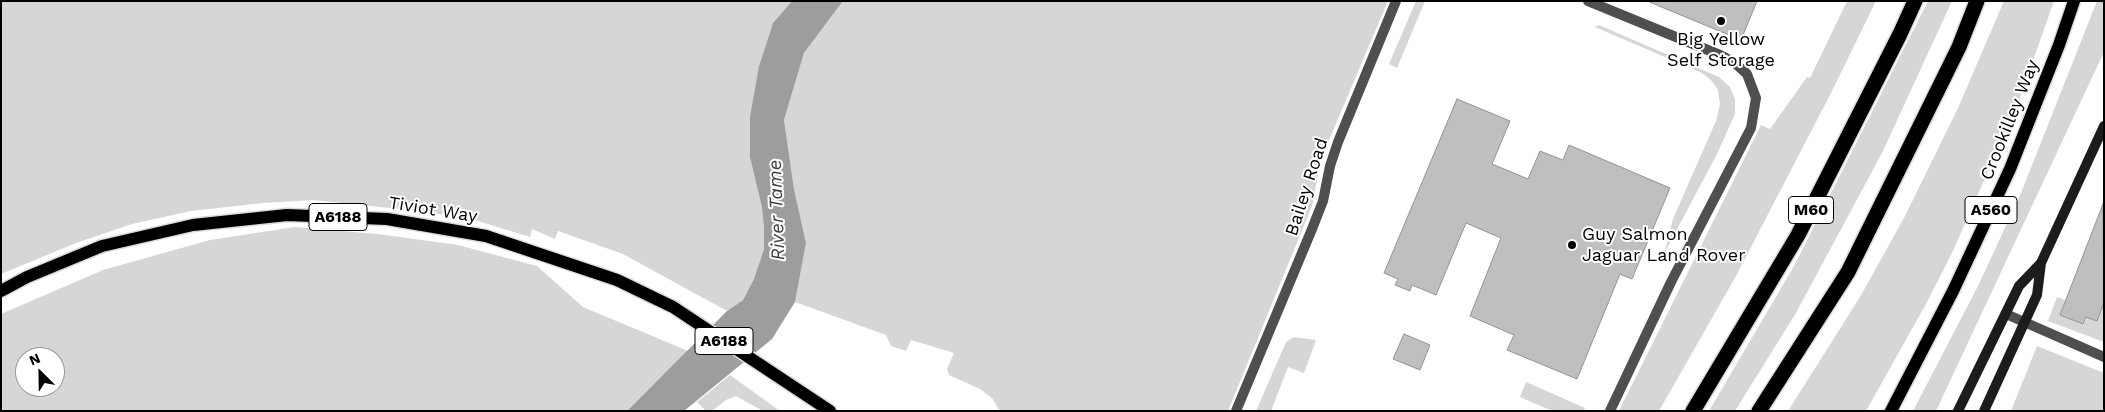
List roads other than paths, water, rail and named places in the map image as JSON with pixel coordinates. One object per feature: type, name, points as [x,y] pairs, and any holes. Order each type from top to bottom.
[{"type":"highway","name":"M60","points":[[1693,411],[1798,235],[1915,1]]},
{"type":"highway","points":[[1759,411],[1848,272],[1959,47],[1977,1]]},
{"type":"main road","name":"Crookilley Way","points":[[1891,411],[1953,291],[2010,169],[2059,45],[2074,1]]},
{"type":"main road","name":"Tiviot Way","points":[[1,291],[27,277],[102,246],[193,225],[287,215],[387,219],[486,236],[617,280],[673,307],[775,376],[831,410]]},
{"type":"street","name":"Bailey Road","points":[[1236,411],[1323,201],[1330,166],[1338,142],[1396,1]]},
{"type":"street","points":[[1588,1],[1720,55],[1735,63],[1746,74],[1756,98],[1751,128],[1670,282],[1610,411]]},
{"type":"street","points":[[1984,411],[2036,295],[2041,263],[2104,126]]},
{"type":"street","points":[[1958,411],[2018,286],[2041,263]]},
{"type":"street","points":[[2006,314],[2104,357]]},
{"type":"water","name":"River Tame","points":[[792,1],[843,1],[804,53],[784,120],[794,189],[806,243],[795,302],[772,339],[684,411],[627,411],[727,311],[743,300],[754,279],[764,249],[764,227],[762,207],[750,157],[750,117],[759,66],[773,23]]},
{"type":"place","name":"Big Yellow Self Storage","points":[[1721,21]]},
{"type":"place","name":"Guy Salmon Jaguar Land Rover","points":[[1572,245]]}]
